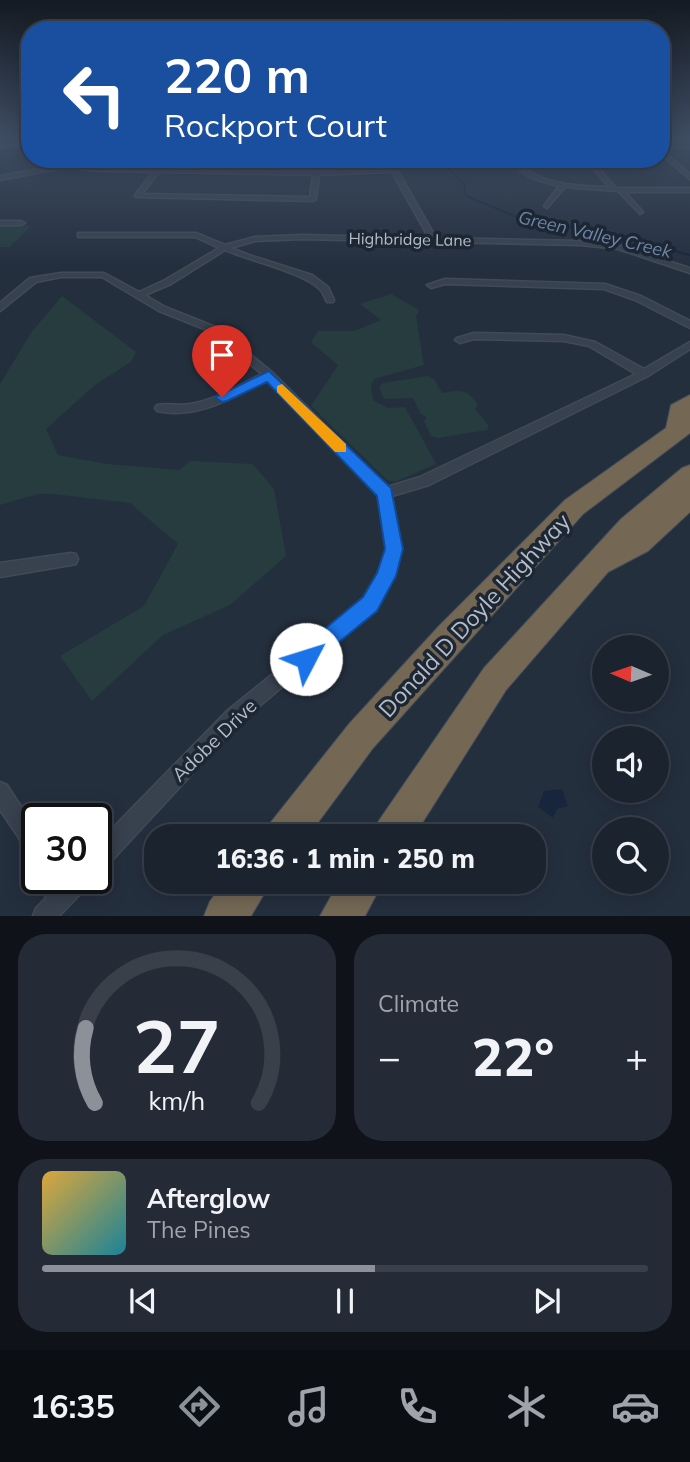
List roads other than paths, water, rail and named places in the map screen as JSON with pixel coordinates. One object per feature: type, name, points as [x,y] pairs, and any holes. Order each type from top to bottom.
[{"type":"highway","points":[[683,426],[678,410],[690,402]]},
{"type":"highway","name":"Donald D Doyle Highway","points":[[294,824],[361,736],[574,507],[683,426]]},
{"type":"highway","points":[[401,824],[495,679],[630,527],[690,474]]},
{"type":"highway","points":[[597,567],[639,543],[690,497]]},
{"type":"highway","points":[[225,916],[242,894]]},
{"type":"highway","points":[[341,916],[355,894]]},
{"type":"street","points":[[149,181],[137,196],[313,199],[315,181]]},
{"type":"street","points":[[401,181],[434,240]]},
{"type":"street","points":[[548,181],[563,185],[616,189],[690,190]]},
{"type":"street","points":[[608,181],[640,212]]},
{"type":"street","points":[[547,206],[563,185]]},
{"type":"street","points":[[0,223],[21,223]]},
{"type":"street","points":[[81,235],[196,235],[309,277],[326,289],[330,300]]},
{"type":"street","name":"Highbridge Lane","points":[[139,295],[168,282],[225,247],[255,239],[302,237],[601,245],[640,253],[690,271]]},
{"type":"street","points":[[0,309],[33,280],[61,275],[104,275],[162,309],[215,330],[269,376],[385,493],[424,481],[645,374],[690,345]]},
{"type":"street","points":[[431,285],[445,281],[605,287],[638,298],[690,325]]},
{"type":"street","points":[[460,340],[474,336],[564,338],[592,344],[645,374]]},
{"type":"street","points":[[161,408],[174,410],[204,406],[269,376]]},
{"type":"street","name":"Adobe Drive","points":[[112,844],[233,717],[370,604],[386,576],[394,549],[385,493]]},
{"type":"street","points":[[0,570],[71,558]]},
{"type":"street","points":[[0,792],[21,824]]},
{"type":"street","points":[[51,909],[65,894]]},
{"type":"water","points":[[562,789],[568,806],[557,809],[553,818],[538,807],[544,791]]},
{"type":"waterway","name":"Green Valley Creek","points":[[461,181],[466,196],[517,217],[606,233],[690,255]]}]
